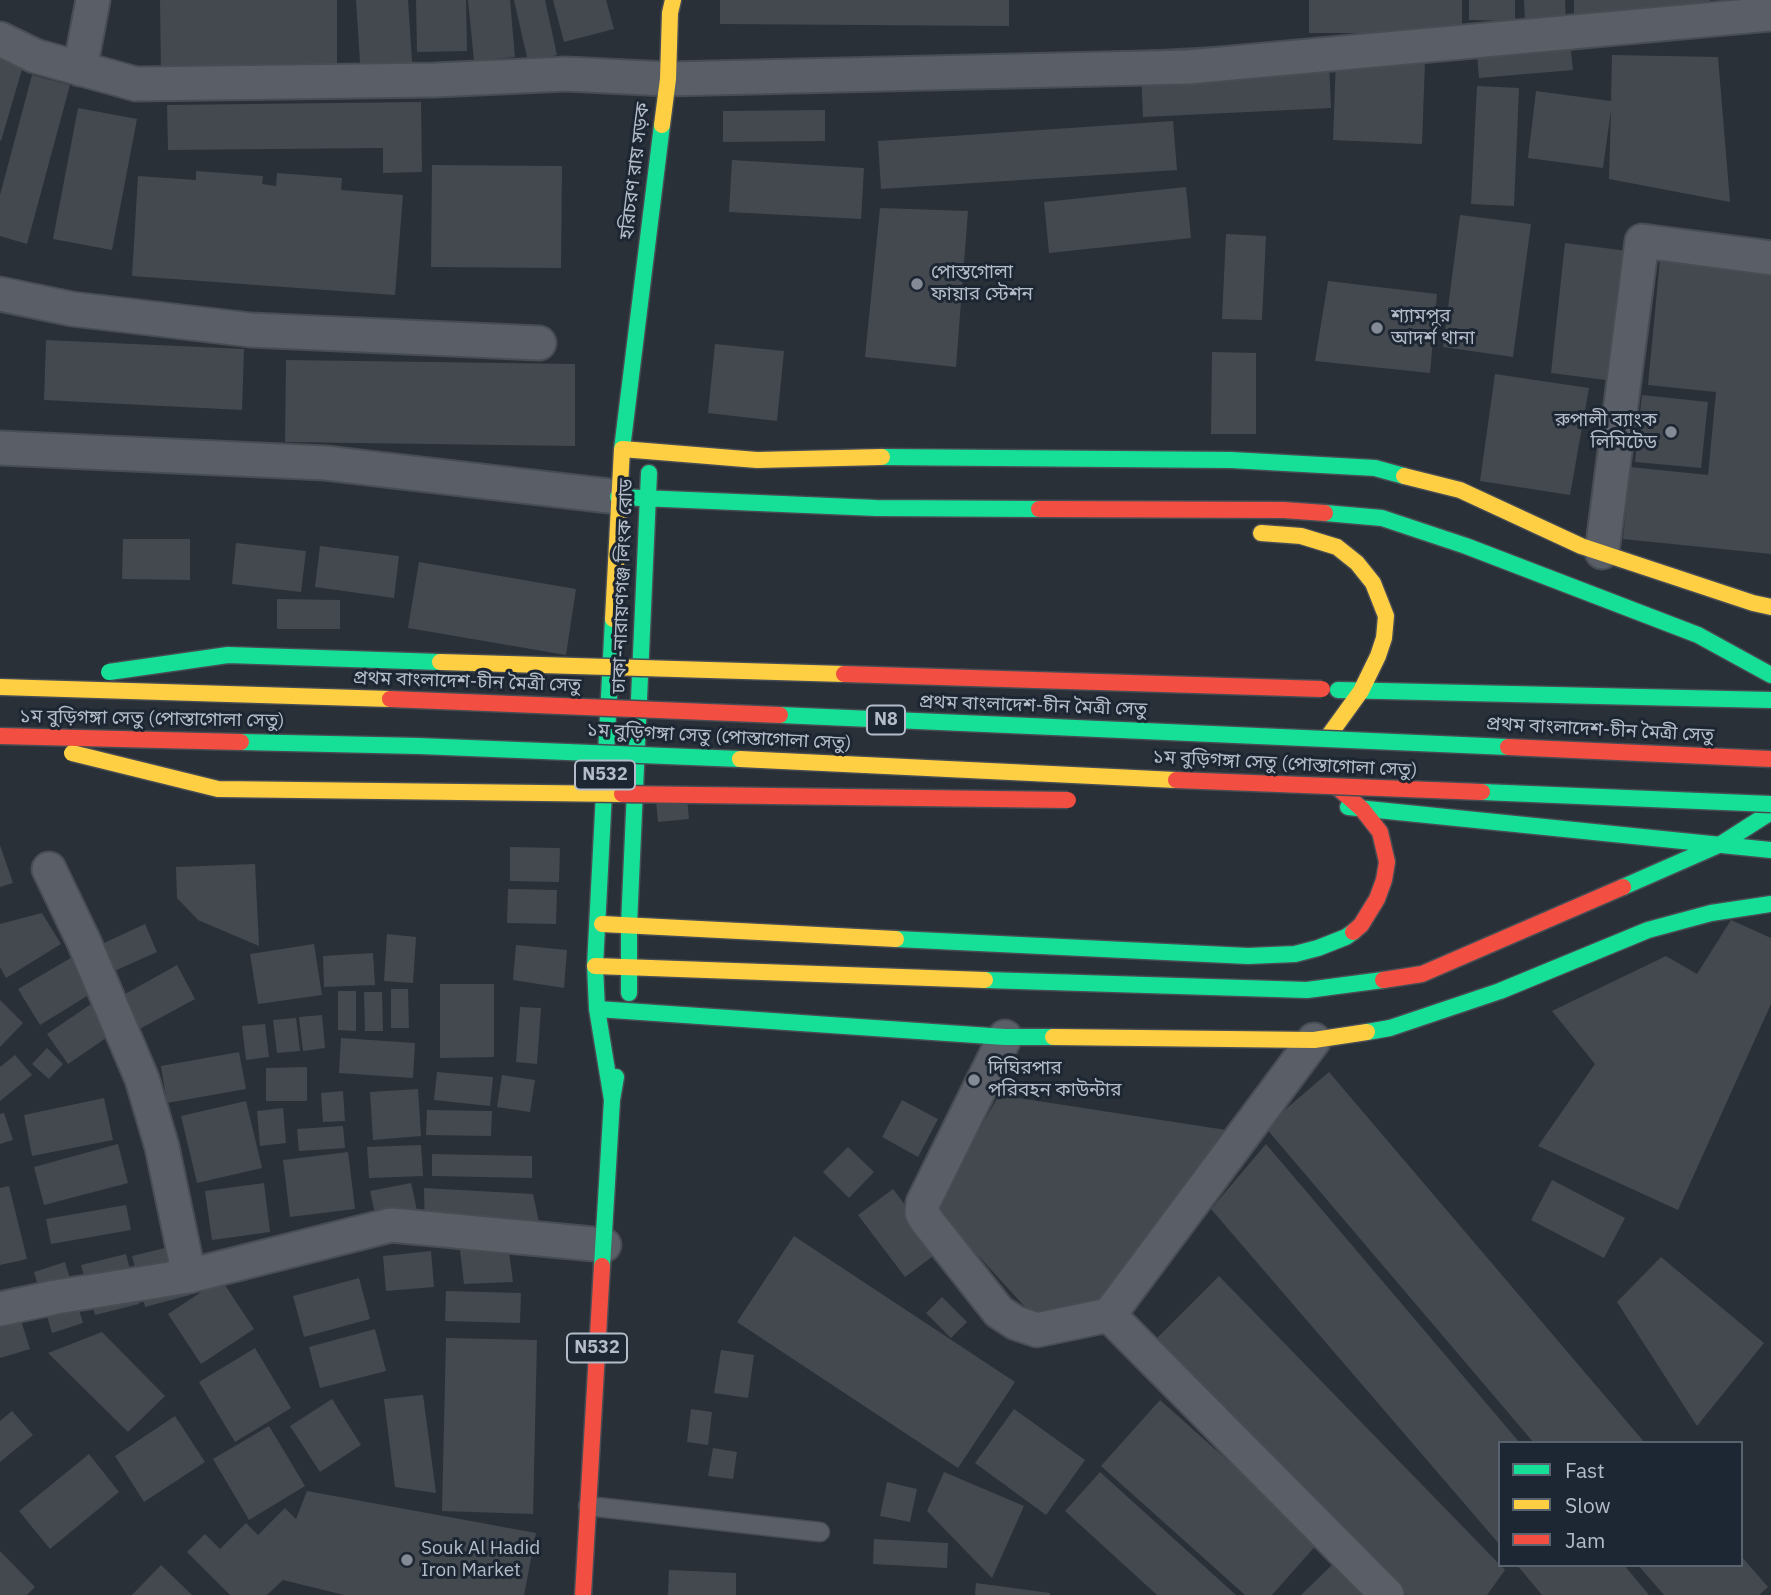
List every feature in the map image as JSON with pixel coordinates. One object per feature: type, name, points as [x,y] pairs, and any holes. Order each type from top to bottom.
[{"type":"main road","name":"হরিচরণ রায় সড়ক","points":[[622,449],[668,79],[670,13],[673,0]]},
{"type":"main road","name":"হরিচরণ রায় সড়ক","points":[[634,348],[644,412]]},
{"type":"main road","points":[[622,449],[649,444],[757,460],[867,457],[1231,460],[1375,468],[1460,490],[1581,546],[1771,607]]},
{"type":"main road","name":"ঢাকা-নারায়ণগঞ্জ লিংক রোড","points":[[628,506],[649,444]]},
{"type":"main road","name":"ঢাকা-নারায়ণগঞ্জ লিংক রোড","points":[[612,1100],[597,1009],[596,966],[628,506],[622,449]]},
{"type":"main road","points":[[628,506],[654,525]]},
{"type":"main road","points":[[628,506],[1283,510],[1382,518],[1466,545],[1698,635],[1771,675]]},
{"type":"main road","name":"ঢাকা-নারায়ণগঞ্জ লিংক রোড","points":[[628,506],[654,525],[629,925],[628,1017]]},
{"type":"main road","points":[[1240,533],[1301,536],[1336,547],[1357,563],[1373,583],[1386,616],[1384,638],[1361,691],[1327,738]]},
{"type":"main road","points":[[1,687],[228,655],[1361,691],[1771,700]]},
{"type":"main road","name":"প্রথম বাংলাদেশ-চীন মৈত্রী সেতু","points":[[1,687],[399,700],[1327,738],[1771,760]]},
{"type":"main road","points":[[1,736],[218,789],[1085,800]]},
{"type":"main road","name":"১ম বুড়িগঙ্গা সেতু (পোস্তাগোলা সেতু)","points":[[1,736],[419,746],[656,755],[1771,804]]},
{"type":"main road","points":[[597,924],[1248,956],[1295,954],[1346,937],[1361,925],[1377,899],[1384,880],[1387,862],[1380,832],[1362,809],[1337,787]]},
{"type":"main road","points":[[1336,805],[1771,850]]},
{"type":"main road","points":[[596,966],[1307,990],[1422,974],[1721,844],[1771,812]]},
{"type":"main road","points":[[597,1009],[628,1017],[1005,1037],[1314,1040],[1390,1028],[1500,991],[1648,930],[1711,913],[1771,904]]},
{"type":"main road","name":"ঢাকা-নারায়ণগঞ্জ লিংক রোড","points":[[583,1595],[612,1100],[620,1062]]},
{"type":"street","points":[[80,69],[93,0]]},
{"type":"street","points":[[0,38],[35,56],[136,84],[435,80],[566,74],[668,79],[1188,67],[1771,13]]},
{"type":"street","points":[[1602,552],[1642,242],[1771,258]]},
{"type":"street","points":[[0,294],[72,309],[251,330],[539,343]]},
{"type":"street","points":[[0,448],[325,463],[628,506]]},
{"type":"street","points":[[49,869],[84,942],[142,1079],[162,1147],[189,1276]]},
{"type":"street","points":[[1005,1037],[923,1203],[922,1213],[999,1312],[1016,1323],[1037,1330],[1109,1315],[1314,1040]]},
{"type":"street","points":[[0,1309],[56,1297],[189,1276],[391,1225],[604,1245]]},
{"type":"street","points":[[1109,1315],[1387,1595]]},
{"type":"lane","points":[[588,1506],[820,1532]]},
{"type":"building","points":[[160,0],[337,0],[337,76],[161,76]]},
{"type":"building","points":[[356,0],[408,0],[413,76],[361,78]]},
{"type":"building","points":[[416,0],[466,0],[467,51],[417,52]]},
{"type":"building","points":[[468,0],[510,0],[515,57],[474,61]]},
{"type":"building","points":[[514,0],[545,0],[557,55],[528,62]]},
{"type":"building","points":[[553,0],[606,0],[614,29],[564,42]]},
{"type":"building","points":[[720,0],[1009,0],[1009,26],[720,24]]},
{"type":"building","points":[[1309,0],[1462,0],[1462,33],[1309,33]]},
{"type":"building","points":[[1469,0],[1515,0],[1515,21],[1469,20]]},
{"type":"building","points":[[1524,0],[1565,0],[1566,21],[1525,21]]},
{"type":"building","points":[[1574,0],[1710,0],[1710,15],[1574,18]]},
{"type":"building","points":[[1569,33],[1573,70],[1479,78],[1476,41]]},
{"type":"building","points":[[1328,40],[1331,108],[1143,117],[1140,50]]},
{"type":"building","points":[[1612,55],[1718,57],[1730,202],[1609,179],[1611,110],[1603,168],[1528,158],[1536,91],[1611,101]]},
{"type":"building","points":[[1336,57],[1425,62],[1422,144],[1333,140]]},
{"type":"building","points":[[0,59],[23,66],[1,141],[0,140]]},
{"type":"building","points":[[32,75],[70,85],[27,244],[0,236],[0,195]]},
{"type":"building","points":[[1477,86],[1519,88],[1514,206],[1471,204]]},
{"type":"building","points":[[421,102],[422,172],[383,173],[383,148],[168,150],[167,105]]},
{"type":"building","points":[[78,108],[137,119],[112,250],[53,239]]},
{"type":"building","points":[[825,110],[825,141],[723,142],[723,111]]},
{"type":"building","points":[[1173,121],[1177,170],[881,189],[878,141]]},
{"type":"building","points":[[732,160],[864,168],[861,219],[729,212]]},
{"type":"building","points":[[432,165],[562,166],[561,268],[431,267]]},
{"type":"building","points":[[196,171],[263,176],[262,184],[276,186],[277,173],[342,178],[341,190],[403,195],[395,295],[132,276],[138,176],[196,180]]},
{"type":"building","points":[[1186,187],[1191,238],[1049,253],[1044,202]]},
{"type":"building","name":"পোস্তগোলা ফায়ার স্টেশন","points":[[880,208],[968,211],[956,367],[865,357]]},
{"type":"building","points":[[1460,215],[1531,224],[1513,357],[1443,347]]},
{"type":"building","points":[[1226,234],[1266,236],[1262,320],[1222,319]]},
{"type":"building","points":[[1565,243],[1628,251],[1613,381],[1551,373]]},
{"type":"building","points":[[1660,259],[1771,270],[1771,554],[1623,539],[1630,467],[1708,475],[1716,392],[1648,385]]},
{"type":"building","name":"শ্যামপুর আদর্শ থানা","points":[[1328,281],[1437,294],[1430,373],[1315,361]]},
{"type":"building","points":[[46,340],[244,349],[242,410],[44,400]]},
{"type":"building","points":[[715,344],[784,351],[777,421],[708,413]]},
{"type":"building","points":[[1212,352],[1256,353],[1256,434],[1211,434]]},
{"type":"building","points":[[286,360],[575,364],[575,446],[285,442]]},
{"type":"building","points":[[1495,374],[1589,388],[1570,495],[1480,481]]},
{"type":"building","name":"রুপালী ব্যাংক লিমিটেড","points":[[1642,395],[1708,402],[1701,468],[1635,462]]},
{"type":"building","points":[[123,539],[190,539],[190,580],[122,579]]},
{"type":"building","points":[[236,543],[306,551],[301,592],[232,584]]},
{"type":"building","points":[[320,546],[399,556],[394,598],[315,587]]},
{"type":"building","points":[[419,562],[576,589],[566,655],[408,628]]},
{"type":"building","points":[[277,599],[340,600],[340,629],[277,629]]},
{"type":"building","points":[[686,787],[689,819],[658,822],[655,790]]},
{"type":"building","points":[[0,845],[13,883],[0,887]]},
{"type":"building","points":[[510,847],[560,848],[559,882],[510,881]]},
{"type":"building","points":[[255,864],[259,946],[198,920],[177,898],[176,867]]},
{"type":"building","points":[[508,889],[557,890],[556,924],[507,923]]},
{"type":"building","points":[[42,913],[61,944],[6,978],[0,967],[0,924]]},
{"type":"building","points":[[1731,920],[1771,938],[1771,1004],[1678,1210],[1538,1146],[1595,1064],[1552,1011],[1666,956],[1697,974]]},
{"type":"building","points":[[145,924],[157,952],[103,976],[91,949]]},
{"type":"building","points":[[387,934],[416,937],[413,983],[384,981]]},
{"type":"building","points":[[314,944],[322,995],[258,1004],[250,954]]},
{"type":"building","points":[[516,945],[567,950],[564,988],[513,980]]},
{"type":"building","points":[[79,953],[100,988],[40,1025],[18,989]]},
{"type":"building","points":[[373,953],[375,985],[324,987],[323,956]]},
{"type":"building","points":[[177,965],[195,999],[136,1031],[118,998]]},
{"type":"building","points":[[440,984],[494,984],[494,1057],[440,1058]]},
{"type":"building","points":[[391,989],[408,989],[409,1028],[391,1028]]},
{"type":"building","points":[[338,991],[356,991],[356,1031],[338,1030]]},
{"type":"building","points":[[364,992],[382,992],[383,1031],[365,1031]]},
{"type":"building","points":[[0,1000],[23,1023],[0,1047]]},
{"type":"building","points":[[97,1000],[118,1030],[68,1064],[47,1034]]},
{"type":"building","points":[[520,1007],[541,1008],[537,1064],[516,1062]]},
{"type":"building","points":[[322,1015],[325,1048],[303,1051],[299,1017]]},
{"type":"building","points":[[296,1018],[300,1051],[277,1053],[273,1020]]},
{"type":"building","points":[[265,1024],[269,1057],[246,1060],[242,1026]]},
{"type":"building","points":[[341,1038],[415,1043],[413,1078],[339,1073]]},
{"type":"building","points":[[47,1048],[63,1064],[49,1079],[32,1064]]},
{"type":"building","points":[[239,1052],[246,1089],[167,1103],[161,1066]]},
{"type":"building","points":[[15,1055],[32,1075],[0,1101],[0,1067]]},
{"type":"building","points":[[307,1067],[307,1101],[266,1101],[266,1068]]},
{"type":"building","points":[[437,1072],[493,1077],[490,1106],[434,1100]]},
{"type":"building","points":[[1329,1072],[1643,1441],[1532,1441],[1265,1127]]},
{"type":"building","points":[[502,1075],[535,1080],[530,1112],[497,1107]]},
{"type":"building","points":[[418,1089],[421,1136],[373,1140],[370,1092]]},
{"type":"building","points":[[343,1091],[345,1121],[323,1122],[321,1093]]},
{"type":"building","points":[[999,1095],[1239,1132],[1107,1300],[1034,1317],[935,1208]]},
{"type":"building","points":[[104,1098],[113,1140],[32,1156],[24,1115]]},
{"type":"building","points":[[902,1100],[938,1119],[918,1157],[882,1137]]},
{"type":"building","points":[[246,1101],[262,1168],[197,1183],[181,1116]]},
{"type":"building","points":[[283,1108],[286,1143],[260,1146],[257,1111]]},
{"type":"building","points":[[427,1110],[492,1111],[491,1136],[426,1135]]},
{"type":"building","points":[[4,1113],[13,1140],[0,1144],[0,1114]]},
{"type":"building","points":[[343,1126],[345,1148],[299,1151],[297,1129]]},
{"type":"building","points":[[118,1144],[128,1183],[44,1205],[34,1167]]},
{"type":"building","points":[[1266,1144],[1518,1441],[1498,1441],[1498,1543],[1211,1209]]},
{"type":"building","points":[[421,1145],[423,1176],[369,1178],[367,1147]]},
{"type":"building","points":[[848,1147],[874,1172],[849,1198],[823,1172]]},
{"type":"building","points":[[348,1152],[355,1209],[290,1217],[283,1160]]},
{"type":"building","points":[[432,1154],[532,1156],[532,1178],[432,1176]]},
{"type":"building","points":[[1552,1180],[1625,1218],[1604,1258],[1531,1220]]},
{"type":"building","points":[[264,1183],[270,1232],[212,1240],[205,1191]]},
{"type":"building","points":[[411,1183],[418,1215],[377,1223],[370,1191]]},
{"type":"building","points":[[9,1186],[27,1259],[0,1265],[0,1188]]},
{"type":"building","points":[[424,1188],[533,1194],[541,1232],[425,1235]]},
{"type":"building","points":[[893,1189],[940,1251],[905,1277],[858,1215]]},
{"type":"building","points":[[126,1205],[131,1230],[51,1244],[46,1219]]},
{"type":"building","points":[[794,1236],[1015,1382],[958,1468],[737,1322]]},
{"type":"building","points":[[177,1245],[190,1295],[145,1307],[132,1256]]},
{"type":"building","points":[[508,1245],[513,1282],[464,1284],[460,1250]]},
{"type":"building","points":[[431,1251],[434,1287],[386,1291],[383,1256]]},
{"type":"building","points":[[126,1254],[139,1304],[95,1315],[81,1265]]},
{"type":"building","points":[[1661,1257],[1764,1343],[1697,1426],[1617,1302]]},
{"type":"building","points":[[65,1262],[83,1323],[52,1333],[34,1272]]},
{"type":"building","points":[[1219,1276],[1498,1563],[1498,1567],[1505,1570],[1487,1595],[1407,1595],[1152,1343]]},
{"type":"building","points":[[359,1278],[370,1319],[304,1337],[293,1296]]},
{"type":"building","points":[[221,1279],[254,1329],[201,1364],[168,1314]]},
{"type":"building","points":[[446,1291],[521,1293],[520,1323],[445,1321]]},
{"type":"building","points":[[942,1297],[967,1322],[951,1338],[926,1313]]},
{"type":"building","points":[[19,1314],[30,1349],[0,1358],[0,1320]]},
{"type":"building","points":[[375,1329],[386,1371],[320,1388],[309,1347]]},
{"type":"building","points":[[102,1332],[165,1396],[128,1432],[48,1353]]},
{"type":"building","points":[[446,1338],[537,1340],[533,1514],[442,1511]]},
{"type":"building","points":[[255,1348],[291,1408],[235,1442],[199,1382]]},
{"type":"building","points":[[721,1350],[754,1355],[748,1398],[714,1393]]},
{"type":"building","points":[[423,1395],[436,1493],[395,1487],[384,1399]]},
{"type":"building","points":[[332,1399],[361,1445],[320,1472],[290,1426]]},
{"type":"building","points":[[1160,1400],[1319,1542],[1272,1595],[1245,1595],[1101,1466]]},
{"type":"building","points":[[691,1409],[712,1412],[708,1445],[687,1442]]},
{"type":"building","points":[[1014,1409],[1085,1460],[1046,1515],[975,1463]]},
{"type":"building","points":[[12,1411],[33,1435],[0,1462],[0,1421]]},
{"type":"building","points":[[175,1416],[205,1462],[144,1502],[115,1456]]},
{"type":"building","points":[[269,1426],[305,1486],[249,1520],[213,1459]]},
{"type":"building","points":[[713,1448],[737,1452],[733,1479],[708,1476]]},
{"type":"building","points":[[89,1454],[119,1492],[50,1549],[19,1511]]},
{"type":"building","points":[[944,1472],[1024,1506],[992,1578],[927,1511]]},
{"type":"building","points":[[1100,1472],[1236,1595],[1157,1595],[1065,1511]]},
{"type":"building","points":[[887,1482],[917,1489],[910,1522],[880,1516]]},
{"type":"building","name":"Souk Al Hadid Iron Market","points":[[307,1491],[536,1533],[524,1595],[344,1595],[283,1580],[267,1595],[230,1595],[187,1552],[205,1534],[220,1549],[246,1523],[258,1535],[285,1508],[296,1519]]},
{"type":"building","points":[[874,1539],[948,1543],[947,1568],[873,1564]]},
{"type":"building","points":[[0,1551],[35,1587],[27,1595],[0,1595]]},
{"type":"building","points":[[1743,1558],[1768,1587],[1759,1595],[1664,1595],[1640,1567],[1743,1567]]},
{"type":"building","points":[[1335,1562],[1368,1595],[1301,1595]]},
{"type":"building","points":[[161,1565],[192,1595],[132,1595]]},
{"type":"building","points":[[1519,1567],[1626,1567],[1649,1595],[1542,1595]]},
{"type":"building","points":[[669,1570],[736,1573],[736,1595],[668,1595]]},
{"type":"building","points":[[976,1583],[1050,1593],[1050,1595],[975,1595]]},
{"type":"traffic: fast","points":[[622,449],[662,125]]},
{"type":"traffic: fast","points":[[882,457],[1231,460],[1375,468],[1404,476]]},
{"type":"traffic: fast","points":[[629,993],[629,925],[649,473]]},
{"type":"traffic: fast","points":[[618,497],[876,508],[1039,509]]},
{"type":"traffic: fast","points":[[1325,513],[1382,518],[1466,546],[1698,635],[1771,675]]},
{"type":"traffic: fast","points":[[612,1100],[597,1009],[595,966],[613,619]]},
{"type":"traffic: fast","points":[[109,672],[228,655],[440,662]]},
{"type":"traffic: fast","points":[[1338,690],[1771,700]]},
{"type":"traffic: fast","points":[[780,715],[1508,747]]},
{"type":"traffic: fast","points":[[241,742],[740,759]]},
{"type":"traffic: fast","points":[[1482,792],[1771,804]]},
{"type":"traffic: fast","points":[[1348,807],[1771,850]]},
{"type":"traffic: fast","points":[[1623,887],[1721,844],[1771,812]]},
{"type":"traffic: fast","points":[[1367,1032],[1390,1028],[1500,991],[1648,930],[1711,913],[1771,904]]},
{"type":"traffic: fast","points":[[896,939],[1248,956],[1295,954],[1318,948],[1353,932]]},
{"type":"traffic: fast","points":[[985,980],[1307,990],[1383,980]]},
{"type":"traffic: fast","points":[[597,1009],[1005,1037],[1053,1037]]},
{"type":"traffic: fast","points":[[602,1266],[612,1100],[616,1077]]},
{"type":"traffic: slow","points":[[662,125],[673,0]]},
{"type":"traffic: slow","points":[[613,619],[622,449],[757,460],[882,457]]},
{"type":"traffic: slow","points":[[1404,476],[1460,490],[1581,546],[1771,607]]},
{"type":"traffic: slow","points":[[1261,533],[1301,536],[1337,547],[1357,563],[1373,583],[1386,616],[1384,638],[1378,656],[1361,691],[1327,738]]},
{"type":"traffic: slow","points":[[440,662],[844,674]]},
{"type":"traffic: slow","points":[[0,687],[390,699]]},
{"type":"traffic: slow","points":[[72,753],[218,789],[622,794]]},
{"type":"traffic: slow","points":[[740,759],[1176,780]]},
{"type":"traffic: slow","points":[[602,924],[896,939]]},
{"type":"traffic: slow","points":[[595,966],[985,980]]},
{"type":"traffic: slow","points":[[1053,1037],[1314,1040],[1367,1032]]},
{"type":"traffic: jam","points":[[1039,509],[1283,510],[1325,513]]},
{"type":"traffic: jam","points":[[844,674],[1322,689]]},
{"type":"traffic: jam","points":[[390,699],[780,715]]},
{"type":"traffic: jam","points":[[0,736],[241,742]]},
{"type":"traffic: jam","points":[[1508,747],[1771,759]]},
{"type":"traffic: jam","points":[[1176,780],[1482,792]]},
{"type":"traffic: jam","points":[[1337,787],[1362,809],[1380,832],[1387,862],[1377,899],[1361,925],[1353,932]]},
{"type":"traffic: jam","points":[[622,794],[1068,800]]},
{"type":"traffic: jam","points":[[1383,980],[1422,974],[1623,887]]},
{"type":"traffic: jam","points":[[583,1595],[602,1266]]},
{"type":"place","name":"পোস্তগোলা ফায়ার স্টেশন","points":[[917,284]]},
{"type":"place","name":"শ্যামপুর আদর্শ থানা","points":[[1377,328]]},
{"type":"place","name":"রুপালী ব্যাংক লিমিটেড","points":[[1671,432]]},
{"type":"place","name":"দিঘিরপার পরিবহন কাউন্টার","points":[[974,1080]]},
{"type":"place","name":"Souk Al Hadid Iron Market","points":[[407,1560]]}]
